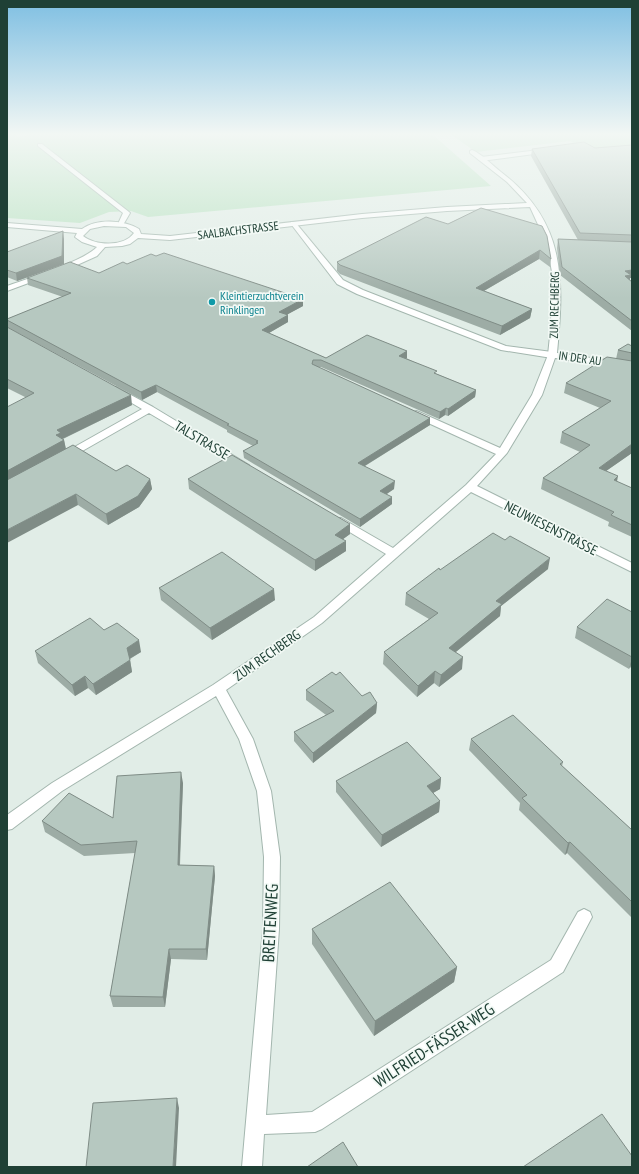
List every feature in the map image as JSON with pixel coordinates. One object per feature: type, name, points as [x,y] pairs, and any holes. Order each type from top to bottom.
[{"type":"street","points":[[96,189],[127,213],[121,224]]},
{"type":"street","name":"ZUM RECHBERG","points":[[7,824],[57,787],[218,688],[318,620],[470,487],[502,453],[537,396],[552,355],[555,326],[555,244],[547,233],[532,205],[516,189]]},
{"type":"street","name":"SAALBACHSTRASSE","points":[[83,231],[79,237],[82,241],[102,246],[120,244],[133,239],[136,236],[170,238],[351,216],[452,208],[532,205]]},
{"type":"street","name":"IN DER AU","points":[[293,223],[340,282],[360,292],[504,348],[632,367]]},
{"type":"street","points":[[7,225],[83,231],[96,225],[121,224],[128,225],[136,230],[136,236]]},
{"type":"street","name":"SAALBACHSTRASSE","points":[[7,288],[74,263],[94,254],[102,246]]},
{"type":"street","name":"TALSTRASSE","points":[[105,384],[254,471]]},
{"type":"street","points":[[55,462],[150,409]]},
{"type":"street","points":[[409,412],[502,453]]},
{"type":"street","name":"NEUWIESENSTRASSE","points":[[470,487],[632,568]]},
{"type":"street","points":[[328,515],[394,554]]},
{"type":"street","name":"BREITENWEG","points":[[218,688],[246,739],[264,791],[272,857],[271,929],[252,1167]]},
{"type":"street","name":"WILFRIED-FÄSSER-WEG","points":[[255,1125],[315,1122],[557,966],[584,917]]},
{"type":"green space","points":[[7,189],[460,189],[148,217],[131,211],[109,212],[80,223],[7,218]]},
{"type":"building","points":[[555,189],[632,189],[632,235],[580,233]]},
{"type":"building","points":[[481,208],[542,226],[547,236],[551,259],[540,250],[476,288],[532,309],[502,326],[340,265],[337,262],[426,217],[448,224]]},
{"type":"building","points":[[63,231],[62,256],[16,273],[7,270],[7,252]]},
{"type":"building","points":[[558,239],[632,242],[632,270],[625,271],[631,275],[625,276],[632,282],[632,321],[562,267]]},
{"type":"building","points":[[164,253],[303,299],[279,312],[288,315],[262,330],[326,358],[367,335],[407,351],[399,356],[437,371],[434,373],[476,390],[448,409],[446,408],[440,412],[321,360],[313,360],[312,364],[430,418],[358,463],[395,481],[380,491],[392,497],[360,519],[243,451],[258,443],[256,442],[258,441],[227,425],[229,424],[156,385],[141,392],[7,320],[71,293],[27,278],[70,262],[99,273],[123,262],[127,264],[151,254],[156,256]]},
{"type":"building","points":[[7,327],[131,395],[57,430],[61,433],[56,435],[64,440],[7,471],[7,407],[34,393],[7,379]]},
{"type":"building","points":[[628,344],[632,346],[632,353],[618,350]]},
{"type":"building","points":[[607,357],[632,361],[632,444],[599,468],[618,476],[614,480],[632,488],[632,525],[611,515],[614,512],[543,478],[590,445],[562,432],[611,401],[566,383]]},
{"type":"building","points":[[73,445],[116,471],[127,465],[150,479],[138,496],[106,514],[76,494],[7,530],[7,480]]},
{"type":"building","points":[[232,455],[350,524],[335,535],[346,541],[315,560],[188,479]]},
{"type":"building","points":[[493,533],[505,540],[510,536],[550,558],[496,601],[502,604],[449,648],[463,657],[441,675],[435,671],[418,686],[384,652],[438,613],[406,593],[439,568],[440,570]]},
{"type":"building","points":[[222,552],[274,589],[210,628],[159,588]]},
{"type":"building","points":[[607,599],[632,612],[632,657],[577,627]]},
{"type":"building","points":[[90,618],[104,630],[117,623],[139,640],[127,648],[130,660],[93,684],[85,676],[72,685],[35,651]]},
{"type":"building","points":[[332,672],[336,675],[340,672],[362,696],[370,692],[377,703],[313,753],[294,732],[334,711],[306,690]]},
{"type":"building","points":[[513,715],[563,762],[560,764],[632,830],[632,902],[522,798],[527,795],[471,739]]},
{"type":"building","points":[[407,742],[441,778],[427,786],[440,801],[382,835],[336,781]]},
{"type":"building","points":[[181,772],[178,865],[214,866],[206,949],[169,949],[163,997],[110,996],[137,841],[81,845],[42,821],[69,793],[113,818],[117,776]]},
{"type":"building","points":[[390,882],[457,967],[375,1021],[312,929]]},
{"type":"building","points":[[177,1098],[173,1167],[86,1167],[93,1103]]},
{"type":"building","points":[[602,1114],[632,1156],[632,1167],[523,1167]]},
{"type":"building","points":[[343,1142],[358,1167],[307,1167]]},
{"type":"place","name":"Kleintierzuchtverein Rinklingen","points":[[212,302]]}]
